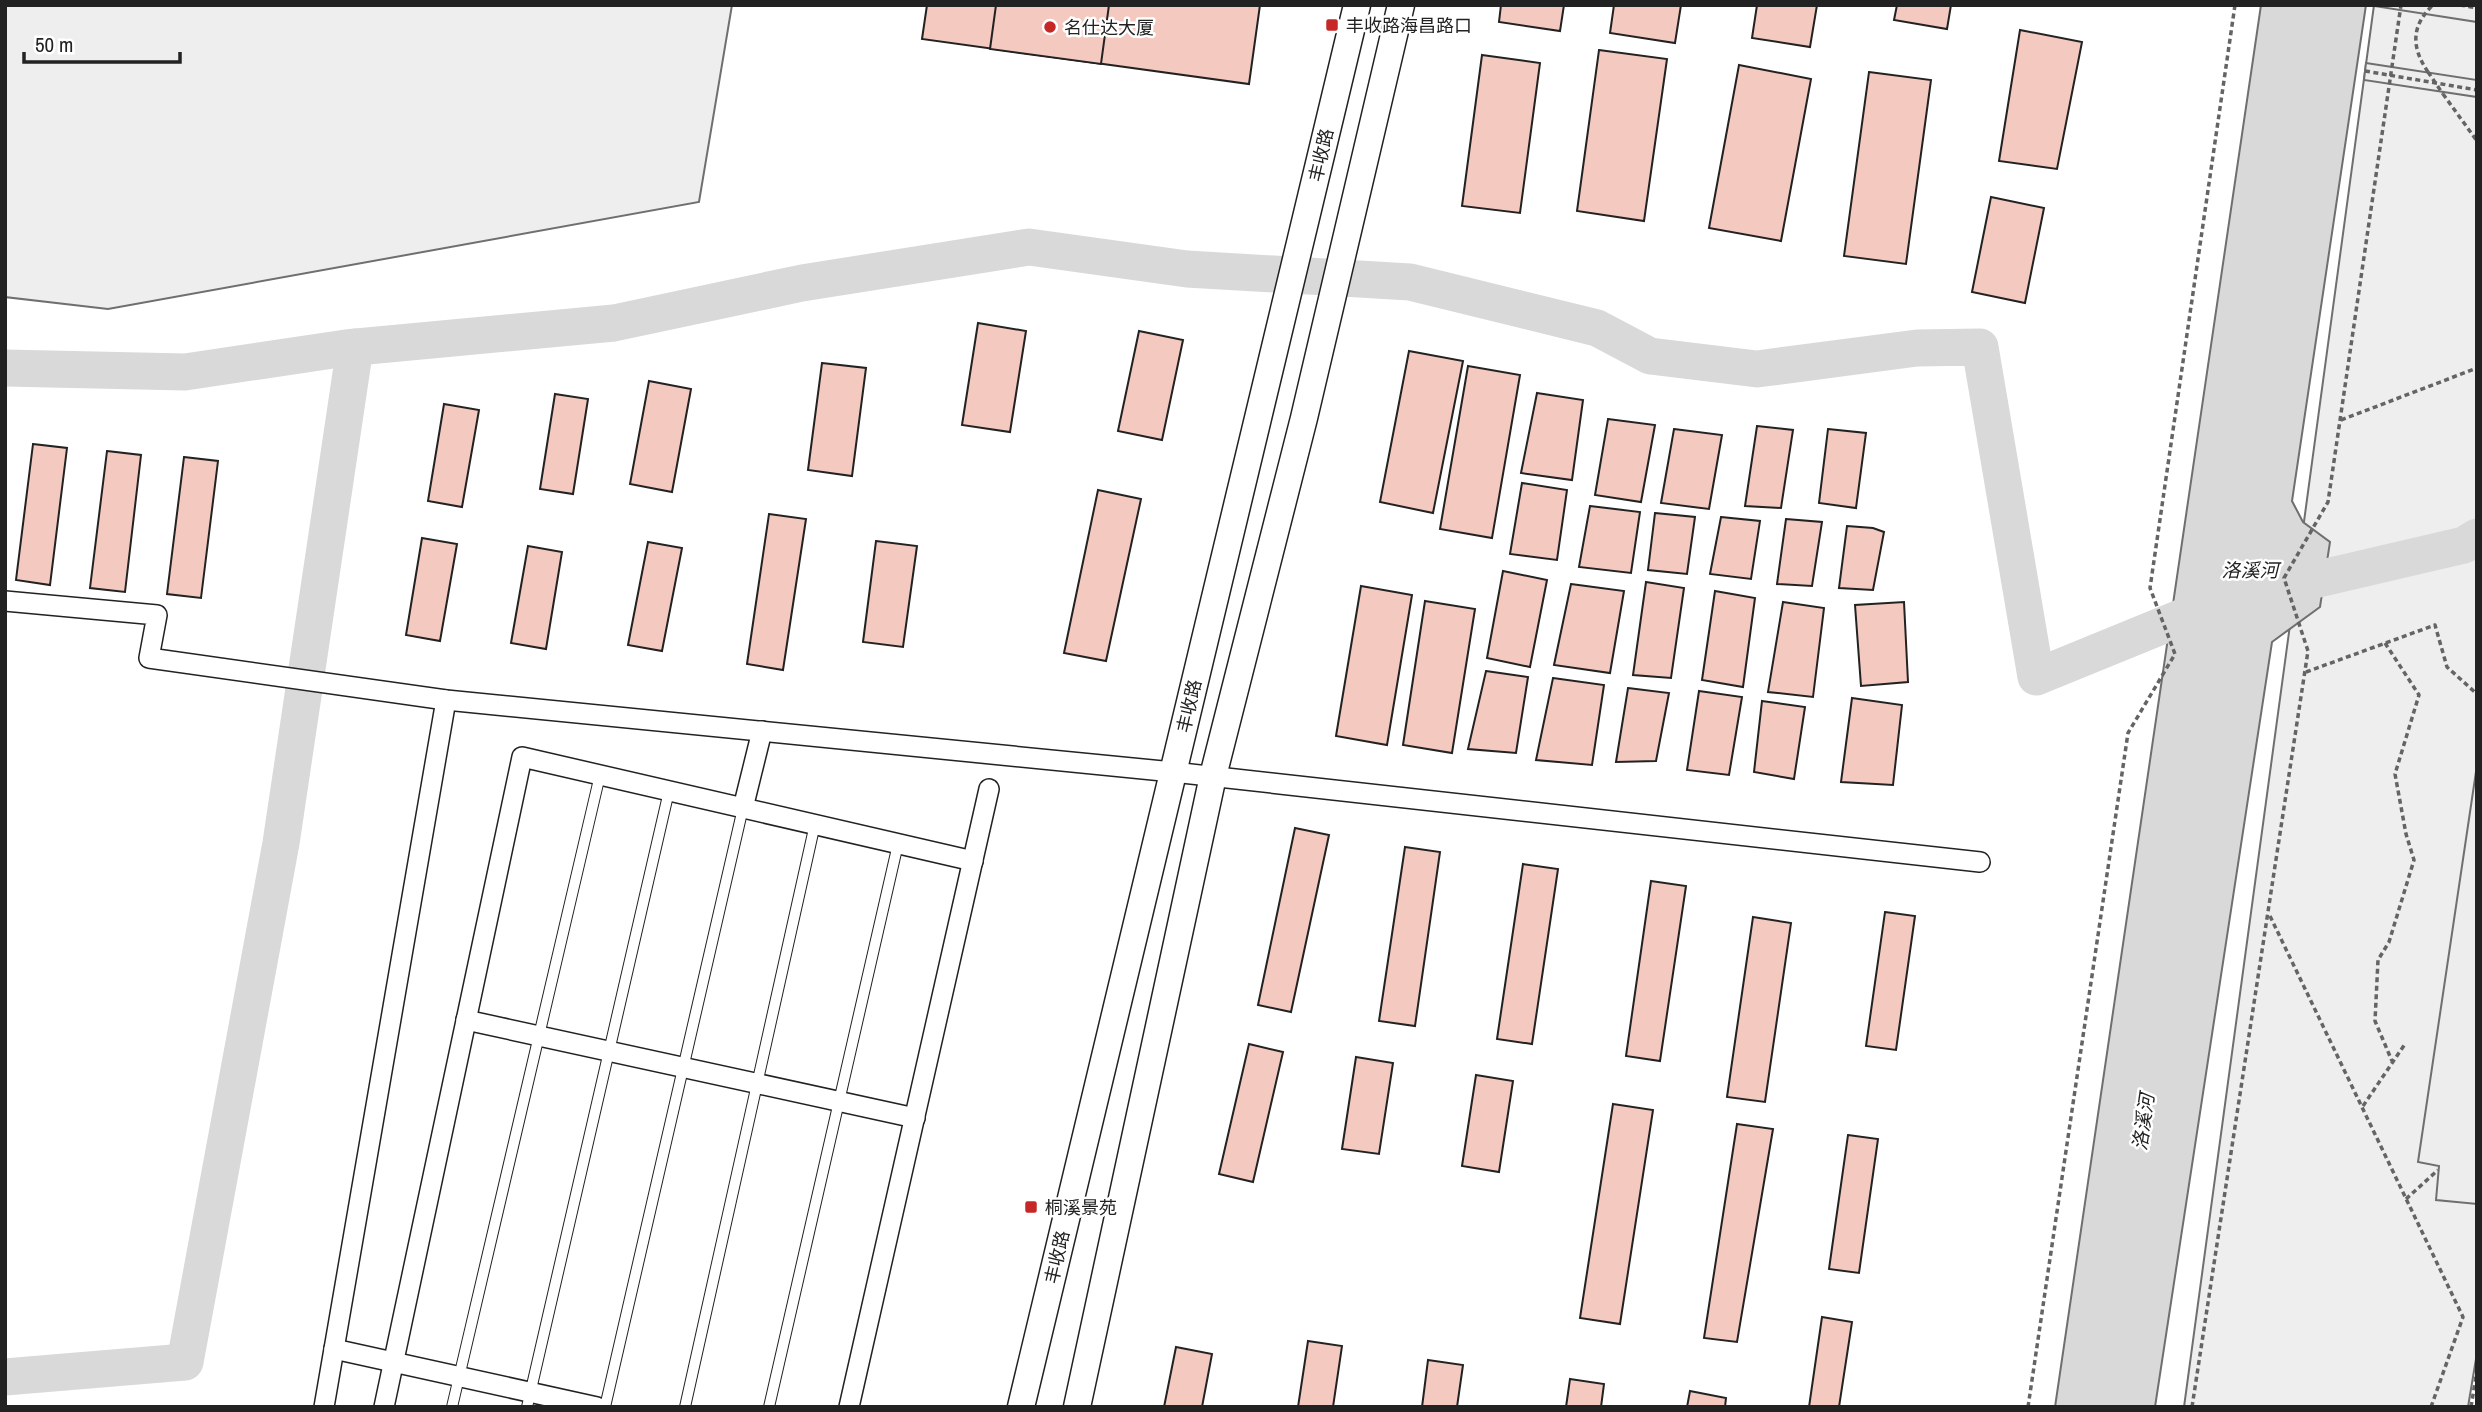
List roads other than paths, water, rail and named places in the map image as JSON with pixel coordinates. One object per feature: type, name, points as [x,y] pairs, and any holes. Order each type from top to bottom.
[{"type":"main road","name":"丰收路","points":[[1021,1407],[1357,5]]},
{"type":"main road","points":[[1077,1407],[1213,776],[1304,418],[1401,5]]},
{"type":"street","points":[[5,601],[157,615],[149,658],[446,700],[1213,776],[1980,862]]},
{"type":"street","points":[[324,1407],[446,700]]},
{"type":"street","points":[[743,808],[762,731]]},
{"type":"street","points":[[384,1407],[522,757],[973,861]]},
{"type":"street","points":[[849,1407],[989,789]]},
{"type":"street","points":[[466,1020],[915,1118]]},
{"type":"street","points":[[334,1349],[459,1377],[529,1400],[597,1407]]},
{"type":"lane","points":[[452,1407],[600,775]]},
{"type":"lane","points":[[529,1400],[669,791]]},
{"type":"lane","points":[[605,1407],[743,808]]},
{"type":"lane","points":[[685,1407],[815,824]]},
{"type":"lane","points":[[769,1407],[898,844]]},
{"type":"water","name":"洛溪河","points":[[2261,5],[2366,5],[2292,501],[2303,522],[2330,542],[2320,607],[2272,642],[2155,1407],[2055,1407]]},
{"type":"waterway","points":[[5,368],[185,372],[346,348],[614,323],[802,283],[1029,247],[1187,269],[1410,282],[1597,328],[1650,356],[1757,369],[1917,348],[1980,347],[2036,677],[2215,604]]},
{"type":"waterway","points":[[5,1377],[185,1362],[281,843],[355,347]]},
{"type":"waterway","points":[[2275,589],[2464,545],[2477,537]]},
{"type":"place","name":"丰收路海昌路口","points":[[1332,25]]},
{"type":"place","name":"名仕达大厦","points":[[1050,27]]},
{"type":"place","name":"桐溪景苑","points":[[1031,1207]]}]
